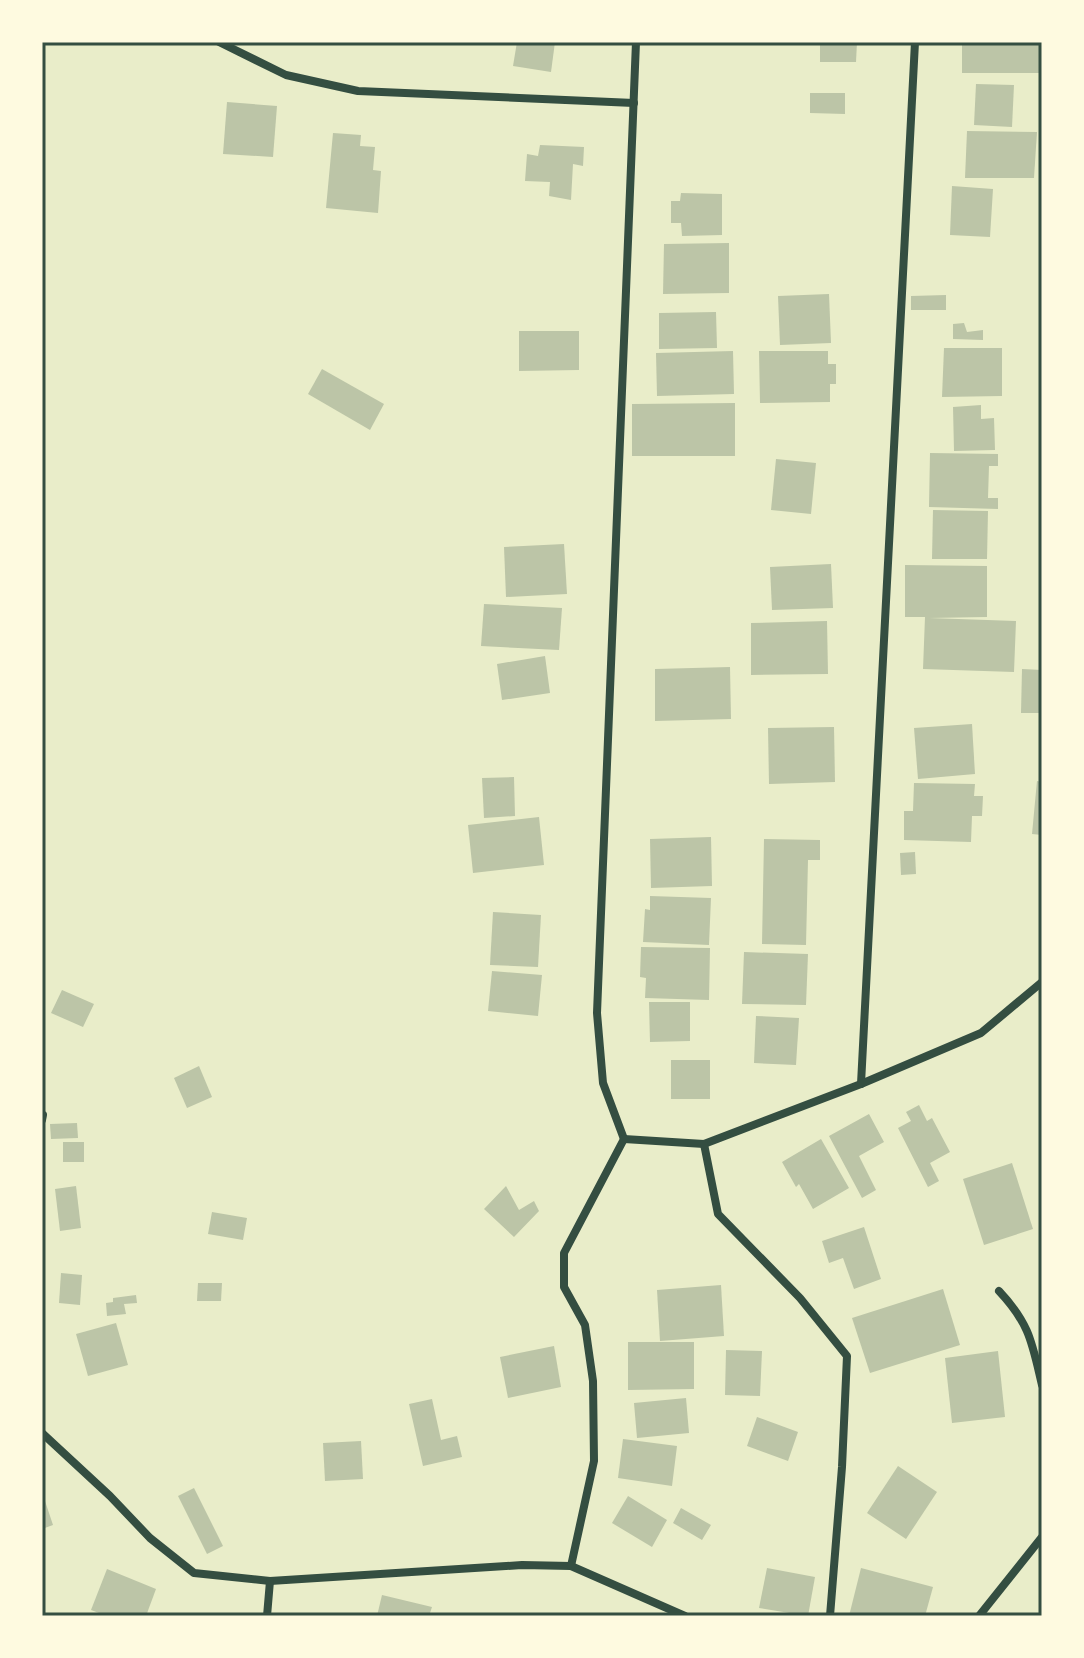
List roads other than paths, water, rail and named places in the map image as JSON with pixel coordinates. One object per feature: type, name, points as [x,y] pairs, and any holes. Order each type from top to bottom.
[{"type":"street","points":[[219,42],[286,75],[358,91],[634,103]]},
{"type":"street","points":[[571,1566],[594,1461],[593,1381],[585,1325],[564,1287],[564,1253],[624,1139],[603,1083],[597,1013],[636,42]]},
{"type":"street","points":[[861,1084],[915,42]]},
{"type":"street","points":[[624,1139],[704,1144],[861,1084],[981,1033],[1042,982]]},
{"type":"street","points":[[704,1144],[718,1214],[800,1298],[847,1356],[830,1616]]},
{"type":"street","points":[[999,1291],[1028,1329],[1042,1385]]},
{"type":"street","points":[[42,1433],[150,1538],[194,1573],[270,1581],[494,1566],[571,1566],[685,1616]]},
{"type":"street","points":[[979,1616],[1042,1537]]},
{"type":"street","points":[[267,1616],[270,1581]]}]
